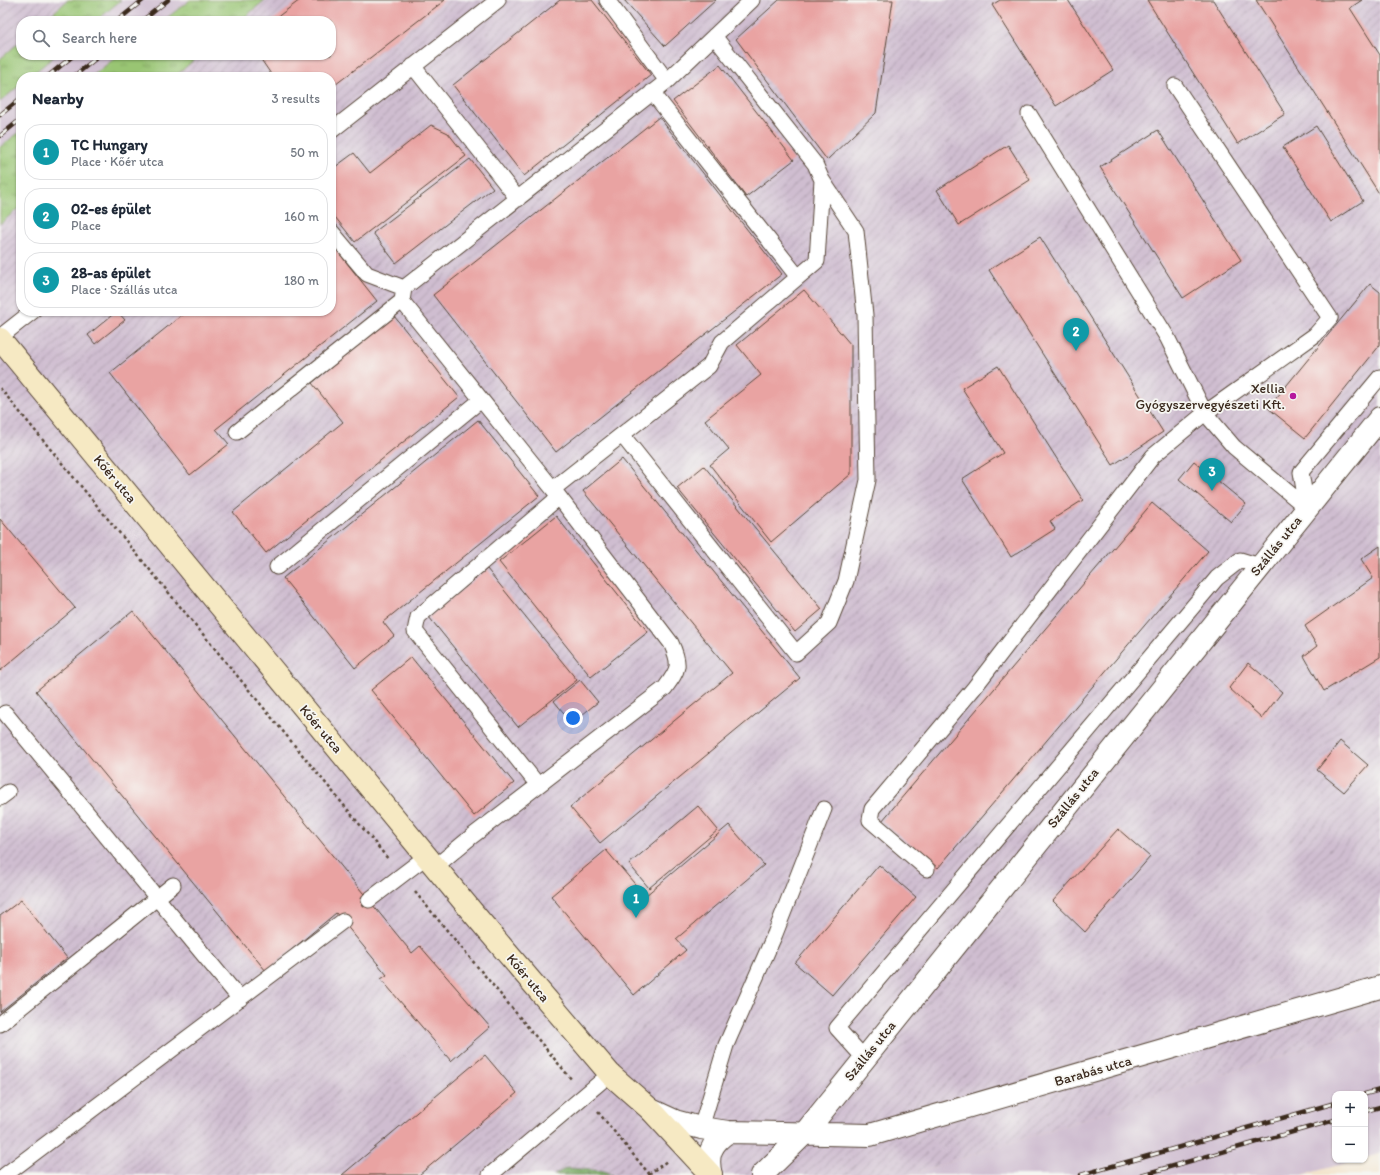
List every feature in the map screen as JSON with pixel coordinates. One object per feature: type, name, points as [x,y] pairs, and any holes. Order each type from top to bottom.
[{"type":"street","name":"Kőér utca","points":[[0,338],[431,862],[610,1074],[651,1110],[711,1175]]},
{"type":"street","name":"Szállás utca","points":[[762,1175],[804,1134],[1380,418]]},
{"type":"street","name":"Barabás utca","points":[[804,1134],[870,1135],[1380,987]]},
{"type":"street","name":"Kőér utca","points":[[651,1110],[675,1121],[701,1128],[728,1132],[804,1134]]},
{"type":"street","name":"Kőér utca","points":[[711,1175],[709,1156],[713,1146],[728,1132]]},
{"type":"lane","points":[[336,127],[498,0]]},
{"type":"lane","points":[[607,0],[668,81]]},
{"type":"lane","points":[[238,432],[518,199],[652,92],[668,81],[752,0]]},
{"type":"lane","points":[[622,435],[796,653],[828,623],[846,581],[868,480],[866,314],[856,231],[822,180],[814,164],[714,36]]},
{"type":"lane","points":[[413,66],[518,199]]},
{"type":"lane","points":[[927,869],[870,820],[872,809],[974,688],[1153,456],[1205,413],[1315,335],[1330,318],[1175,86]]},
{"type":"lane","points":[[652,92],[798,277]]},
{"type":"lane","points":[[1029,114],[1167,336],[1205,413],[1234,447],[1307,508]]},
{"type":"lane","points":[[538,785],[415,631],[418,617],[622,435],[709,366],[722,342],[817,261],[822,180]]},
{"type":"lane","points":[[336,237],[367,274],[403,294],[481,400],[556,493],[671,644],[677,658],[676,674],[665,688],[471,837],[431,862],[401,876],[369,900]]},
{"type":"lane","points":[[0,338],[27,316]]},
{"type":"lane","points":[[1307,508],[1301,472],[1380,377]]},
{"type":"lane","points":[[277,567],[481,400]]},
{"type":"lane","points":[[864,1058],[837,1028],[1218,578],[1240,560],[1260,566]]},
{"type":"lane","points":[[5,713],[240,999]]},
{"type":"lane","points":[[701,1128],[726,1045],[775,934],[824,809]]},
{"type":"lane","points":[[0,1024],[173,885]]},
{"type":"lane","points":[[5,1175],[343,921]]},
{"type":"lane","points":[[490,1175],[610,1074]]},
{"type":"path","points":[[0,388],[401,876],[650,1175]]},
{"type":"shaded area","points":[[0,0],[68,0],[50,16],[16,16],[16,45],[0,59]]},
{"type":"shaded area","points":[[121,0],[190,0],[169,16],[102,16]]},
{"type":"shaded area","points":[[265,0],[1380,0],[1380,1025],[909,1175],[0,1175],[0,224],[16,210],[16,316],[336,316],[336,72],[180,72],[194,60],[336,60],[336,16],[246,16]]},
{"type":"shaded area","points":[[50,60],[113,60],[97,72],[35,72]]},
{"type":"shaded area","points":[[16,88],[16,135],[0,147],[0,102]]},
{"type":"shaded area","points":[[1380,1025],[1380,1154],[1368,1157],[1368,1091],[1332,1091],[1332,1163],[1346,1163],[1302,1175],[909,1175]]},
{"type":"green space","points":[[68,0],[121,0],[102,16],[50,16]]},
{"type":"green space","points":[[190,0],[265,0],[246,16],[169,16]]},
{"type":"green space","points":[[16,45],[16,60],[50,60],[35,72],[16,72],[16,88],[0,102],[0,59]]},
{"type":"green space","points":[[113,60],[194,60],[180,72],[97,72]]},
{"type":"green space","points":[[16,135],[16,210],[0,224],[0,147]]},
{"type":"green space","points":[[567,1168],[604,1171],[612,1175],[554,1175]]},
{"type":"building","points":[[300,0],[445,0],[336,84],[336,72],[270,72],[261,60],[336,60],[336,16],[279,16]]},
{"type":"building","points":[[560,0],[592,0],[651,75],[524,176],[453,85]]},
{"type":"building","points":[[624,0],[716,0],[665,46]]},
{"type":"building","points":[[779,0],[893,0],[876,113],[827,160],[736,39]]},
{"type":"building","points":[[1000,0],[1068,0],[1113,70],[1056,106],[992,5]]},
{"type":"building","points":[[1147,0],[1213,0],[1285,114],[1238,144]]},
{"type":"building","points":[[1256,0],[1362,0],[1350,8],[1380,55],[1380,195]]},
{"type":"building","points":[[720,65],[794,160],[746,197],[673,101]]},
{"type":"building","points":[[659,117],[782,274],[556,452],[433,295]]},
{"type":"building","points":[[431,125],[448,133],[466,156],[355,242],[336,218],[336,166],[354,153],[370,173]]},
{"type":"building","points":[[1316,126],[1363,201],[1331,222],[1283,147]]},
{"type":"building","points":[[1158,130],[1241,260],[1183,298],[1100,167]]},
{"type":"building","points":[[1008,145],[1030,180],[959,225],[937,190]]},
{"type":"building","points":[[470,159],[493,188],[396,263],[373,233]]},
{"type":"building","points":[[1040,237],[1163,432],[1113,465],[989,270]]},
{"type":"building","points":[[336,249],[377,301],[216,429],[229,444],[190,475],[110,373],[181,316],[336,316]]},
{"type":"building","points":[[1370,284],[1380,292],[1380,345],[1305,438],[1268,408]]},
{"type":"building","points":[[804,290],[851,345],[851,474],[771,542],[710,465],[729,449],[705,420],[761,375],[737,345]]},
{"type":"building","points":[[111,316],[121,316],[125,320],[95,344],[88,335]]},
{"type":"building","points":[[394,316],[459,397],[266,553],[233,512],[343,422],[312,383]]},
{"type":"building","points":[[998,366],[1083,500],[1050,521],[1055,529],[1011,557],[962,479],[1003,453],[962,388]]},
{"type":"building","points":[[478,420],[539,496],[383,622],[394,636],[355,668],[283,578]]},
{"type":"building","points":[[622,459],[800,678],[600,843],[570,807],[732,673],[583,491]]},
{"type":"building","points":[[1194,461],[1246,504],[1231,522],[1179,479]]},
{"type":"building","points":[[704,466],[822,609],[795,632],[677,488]]},
{"type":"building","points":[[1152,503],[1208,551],[938,868],[882,821]]},
{"type":"building","points":[[556,516],[648,632],[591,677],[499,562]]},
{"type":"building","points":[[0,519],[75,608],[0,671]]},
{"type":"building","points":[[1380,546],[1380,657],[1324,691],[1304,656],[1317,646],[1305,626],[1373,578],[1361,559]]},
{"type":"building","points":[[487,569],[577,680],[518,727],[429,617]]},
{"type":"building","points":[[133,611],[412,953],[420,946],[490,1027],[451,1061],[381,979],[387,975],[336,913],[266,971],[36,691]]},
{"type":"building","points":[[411,657],[514,783],[474,816],[371,690]]},
{"type":"building","points":[[1248,663],[1282,692],[1262,718],[1229,688]]},
{"type":"building","points":[[580,680],[598,702],[572,723],[554,701]]},
{"type":"building","points":[[1340,741],[1368,765],[1344,792],[1317,770]]},
{"type":"building","points":[[698,806],[718,830],[649,888],[629,864]]},
{"type":"building","points":[[729,825],[764,865],[676,939],[686,950],[634,995],[551,896],[606,850],[645,896]]},
{"type":"building","points":[[1118,829],[1150,857],[1085,932],[1053,901]]},
{"type":"building","points":[[879,865],[916,897],[832,995],[795,963]]},
{"type":"building","points":[[21,900],[67,958],[0,1012],[0,916]]},
{"type":"building","points":[[485,1055],[517,1093],[419,1175],[342,1175]]},
{"type":"railway","points":[[123,16],[143,0]]},
{"type":"railway","points":[[148,16],[168,0]]},
{"type":"railway","points":[[53,72],[68,60]]},
{"type":"railway","points":[[79,72],[94,60]]},
{"type":"railway","points":[[0,115],[16,102]]},
{"type":"railway","points":[[0,136],[16,123]]},
{"type":"railway","points":[[1368,1093],[1380,1090]]},
{"type":"railway","points":[[1081,1175],[1332,1104]]},
{"type":"railway","points":[[1368,1110],[1380,1107]]},
{"type":"railway","points":[[1141,1175],[1332,1121]]},
{"type":"place","name":"02-es épület","points":[[1076,351]]},
{"type":"place","name":"Xellia Gyógyszervegyészeti Kft.","points":[[1293,396]]},
{"type":"place","name":"28-as épület","points":[[1212,491]]},
{"type":"place","name":"TC Hungary","points":[[636,918]]}]
